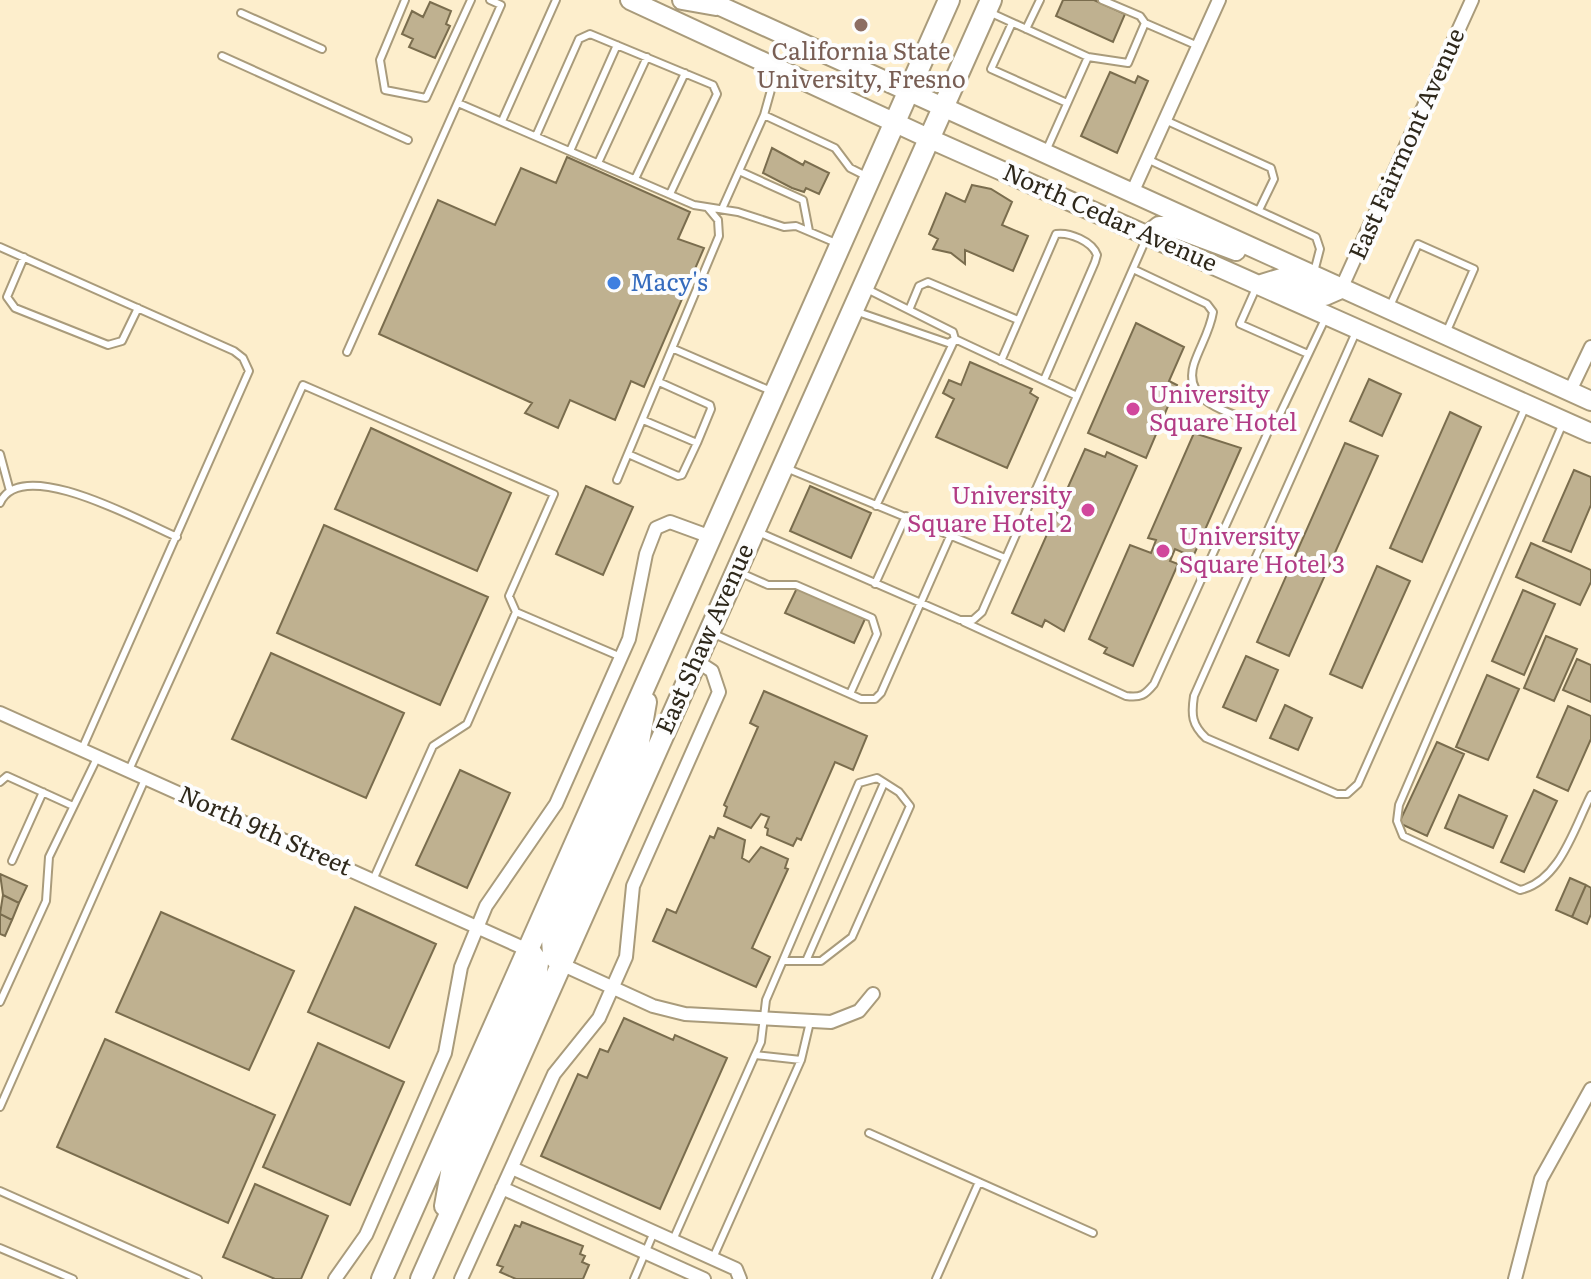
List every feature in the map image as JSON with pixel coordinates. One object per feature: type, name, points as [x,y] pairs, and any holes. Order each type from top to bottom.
[{"type":"main road","name":"North Cedar Avenue","points":[[630,0],[928,138],[1591,433]]},
{"type":"main road","name":"North Cedar Avenue","points":[[682,0],[715,4],[1591,401]]},
{"type":"main road","name":"East Shaw Avenue","points":[[382,1279],[949,0]]},
{"type":"main road","name":"East Shaw Avenue","points":[[421,1279],[988,6]]},
{"type":"main road","points":[[1148,235],[1159,226],[1169,226],[1215,245],[1293,266]]},
{"type":"main road","points":[[1258,285],[1281,278],[1325,296],[1341,289]]},
{"type":"main road","points":[[1327,314],[1343,306],[1373,315],[1388,310]]},
{"type":"main road","points":[[561,964],[553,955],[552,938],[639,742],[651,670]]},
{"type":"main road","points":[[440,1238],[452,1167],[536,979],[538,963],[530,951]]},
{"type":"street","points":[[1132,193],[1219,0]]},
{"type":"street","name":"East Fairmont Avenue","points":[[1341,289],[1472,0]]},
{"type":"street","points":[[1570,391],[1591,347]]},
{"type":"street","points":[[335,1279],[366,1235],[445,1053],[461,967],[476,927],[490,898],[549,818],[621,657],[634,622],[646,554],[656,528],[670,522],[711,537]]},
{"type":"street","points":[[461,1279],[554,1074],[599,1018],[626,957],[633,886],[719,692],[712,671],[695,660]]},
{"type":"street","name":"North 9th Street","points":[[0,713],[530,951]]},
{"type":"street","points":[[561,964],[669,1011],[831,1022],[859,1011],[873,994]]},
{"type":"street","points":[[1515,1279],[1541,1179],[1591,1089]]},
{"type":"street","points":[[512,1168],[736,1269],[740,1279]]},
{"type":"street","points":[[502,1188],[704,1279]]},
{"type":"lane","points":[[405,0],[380,60],[385,90],[426,98],[471,0]]},
{"type":"lane","points":[[347,352],[501,5],[490,0]]},
{"type":"lane","points":[[502,121],[556,0]]},
{"type":"lane","points":[[1026,29],[1040,0]]},
{"type":"lane","points":[[1102,0],[1198,46]]},
{"type":"lane","points":[[988,6],[1012,23],[1088,57],[1128,63],[1145,23]]},
{"type":"lane","points":[[241,13],[322,49]]},
{"type":"lane","points":[[1012,23],[991,69],[1067,103]]},
{"type":"lane","points":[[536,136],[579,39],[590,34],[713,85],[717,94],[670,194]]},
{"type":"lane","points":[[570,151],[617,45]]},
{"type":"lane","points":[[222,56],[408,140]]},
{"type":"lane","points":[[598,163],[647,57]]},
{"type":"lane","points":[[1045,154],[1088,57]]},
{"type":"lane","points":[[722,209],[764,115],[769,85],[777,68]]},
{"type":"lane","points":[[635,179],[685,73]]},
{"type":"lane","points":[[458,103],[670,194],[707,207],[809,231],[840,244]]},
{"type":"lane","points":[[764,115],[835,148],[850,168],[868,177]]},
{"type":"lane","points":[[1165,120],[1271,168],[1274,179],[1259,210]]},
{"type":"lane","points":[[1147,159],[1316,237],[1320,249],[1312,275]]},
{"type":"lane","points":[[739,171],[803,200],[809,231]]},
{"type":"lane","points":[[617,480],[719,236],[718,220],[707,207]]},
{"type":"lane","points":[[1001,361],[1056,234],[1067,234],[1095,249],[1095,262],[1044,380]]},
{"type":"lane","points":[[960,620],[973,620],[982,612],[1148,235]]},
{"type":"lane","points":[[1388,310],[1418,244],[1474,269],[1445,335]]},
{"type":"lane","points":[[0,247],[234,351],[243,358],[249,371],[82,749]]},
{"type":"lane","points":[[24,257],[7,297],[15,308],[108,345],[122,341],[138,308]]},
{"type":"lane","points":[[1133,269],[1207,304],[1213,312],[1191,378],[1194,391],[1203,400],[1264,425],[1272,423]]},
{"type":"lane","points":[[909,310],[919,286],[928,282],[1018,320]]},
{"type":"lane","points":[[1258,285],[1240,324],[1308,354]]},
{"type":"lane","points":[[862,286],[953,332],[955,339],[876,506]]},
{"type":"lane","points":[[851,309],[948,343],[955,339]]},
{"type":"lane","points":[[753,530],[1126,696],[1138,698],[1154,684],[1272,423],[1280,414],[1327,314]]},
{"type":"lane","points":[[1357,328],[1194,696],[1191,714],[1196,729],[1206,738],[1337,794],[1347,794],[1358,784],[1527,405]]},
{"type":"lane","points":[[955,339],[1077,396]]},
{"type":"lane","points":[[674,349],[774,393]]},
{"type":"lane","points":[[628,454],[678,476],[682,475],[697,443],[710,405],[659,382]]},
{"type":"lane","points":[[129,770],[303,385],[554,494],[509,596],[516,612],[621,657]]},
{"type":"lane","points":[[643,420],[697,443]]},
{"type":"lane","points":[[1564,421],[1399,805],[1397,821],[1403,836],[1520,890],[1533,887],[1550,876],[1591,795]]},
{"type":"lane","points":[[0,454],[10,491]]},
{"type":"lane","points":[[783,466],[1005,558]]},
{"type":"lane","points":[[0,503],[19,486],[65,489],[177,537]]},
{"type":"lane","points":[[875,584],[906,516]]},
{"type":"lane","points":[[707,631],[868,701],[881,693],[951,534]]},
{"type":"lane","points":[[736,571],[768,585],[796,585],[872,618],[877,634],[850,694]]},
{"type":"lane","points":[[373,880],[433,746],[467,724],[516,612]]},
{"type":"lane","points":[[0,1002],[46,901],[49,857],[98,756]]},
{"type":"lane","points":[[0,782],[7,776],[73,806]]},
{"type":"lane","points":[[0,1107],[146,777]]},
{"type":"lane","points":[[673,1240],[755,1055],[766,1000],[859,783],[877,778],[899,792],[910,806],[852,937],[821,961],[783,961]]},
{"type":"lane","points":[[806,961],[884,783]]},
{"type":"lane","points":[[12,861],[43,792]]},
{"type":"lane","points":[[713,1258],[801,1060],[810,1022]]},
{"type":"lane","points":[[755,1055],[801,1060]]},
{"type":"lane","points":[[869,1133],[1093,1233]]},
{"type":"lane","points":[[936,1279],[979,1182]]},
{"type":"lane","points":[[0,1191],[198,1279]]},
{"type":"lane","points":[[634,1279],[654,1232]]},
{"type":"lane","points":[[0,1248],[73,1279]]},
{"type":"building","points":[[1063,0],[1094,0],[1125,14],[1113,42],[1056,16]]},
{"type":"building","points":[[430,2],[451,11],[446,24],[450,26],[435,58],[409,47],[413,39],[402,34],[412,11],[423,17]]},
{"type":"building","points":[[1110,72],[1135,83],[1138,76],[1148,81],[1117,153],[1081,136]]},
{"type":"building","points":[[772,148],[803,165],[805,161],[829,173],[819,194],[806,188],[804,192],[792,188],[763,173]]},
{"type":"building","points":[[567,157],[690,212],[678,239],[704,248],[644,387],[631,381],[615,420],[570,400],[558,428],[525,413],[532,403],[379,334],[438,200],[495,225],[521,168],[556,183]]},
{"type":"building","points":[[972,185],[991,189],[1012,202],[1002,225],[1028,236],[1013,271],[965,250],[965,264],[951,253],[933,249],[938,239],[929,234],[946,193],[965,202]]},
{"type":"building","name":"University Square Hotel","points":[[1136,323],[1184,347],[1169,381],[1177,385],[1146,458],[1088,433]]},
{"type":"building","points":[[970,362],[1032,389],[1030,393],[1038,398],[1007,468],[936,437],[954,399],[943,393],[949,380],[961,385]]},
{"type":"building","points":[[1369,379],[1401,394],[1382,436],[1350,421]]},
{"type":"building","points":[[1450,412],[1481,427],[1422,562],[1390,548]]},
{"type":"building","points":[[371,428],[511,493],[477,571],[335,509]]},
{"type":"building","name":"University Square Hotel 3","points":[[1194,433],[1241,448],[1193,557],[1175,549],[1170,561],[1178,564],[1133,666],[1104,653],[1107,648],[1089,639],[1130,545],[1151,553],[1156,540],[1148,538]]},
{"type":"building","points":[[1345,443],[1378,456],[1289,656],[1257,642]]},
{"type":"building","name":"University Square Hotel 2","points":[[1085,449],[1105,457],[1107,452],[1137,466],[1064,631],[1045,620],[1042,627],[1012,613]]},
{"type":"building","points":[[1574,470],[1591,477],[1591,505],[1571,552],[1543,541]]},
{"type":"building","points":[[586,486],[633,507],[603,575],[556,554]]},
{"type":"building","points":[[810,486],[871,513],[851,558],[790,531]]},
{"type":"building","points":[[324,525],[488,597],[440,705],[277,633]]},
{"type":"building","points":[[1531,543],[1591,570],[1591,582],[1580,605],[1516,577]]},
{"type":"building","points":[[1377,566],[1410,581],[1362,688],[1330,674]]},
{"type":"building","points":[[797,588],[847,606],[846,610],[865,619],[854,643],[785,613]]},
{"type":"building","points":[[1523,590],[1555,604],[1524,675],[1492,661]]},
{"type":"building","points":[[1546,636],[1577,649],[1554,701],[1524,688]]},
{"type":"building","points":[[271,653],[404,713],[366,798],[232,739]]},
{"type":"building","points":[[1246,656],[1278,670],[1256,721],[1223,707]]},
{"type":"building","points":[[1577,659],[1591,665],[1591,702],[1563,690]]},
{"type":"building","points":[[1487,675],[1519,689],[1488,760],[1456,747]]},
{"type":"building","points":[[764,691],[867,736],[853,770],[835,762],[801,840],[797,838],[793,846],[767,835],[768,829],[765,827],[769,817],[761,814],[751,828],[724,816],[727,807],[724,805],[758,727],[750,723]]},
{"type":"building","points":[[1285,705],[1312,718],[1298,750],[1270,738]]},
{"type":"building","points":[[1568,706],[1591,716],[1591,739],[1568,791],[1537,777]]},
{"type":"building","points":[[1437,742],[1464,754],[1427,836],[1399,823]]},
{"type":"building","points":[[460,770],[510,793],[467,888],[416,865]]},
{"type":"building","points":[[1534,790],[1557,801],[1524,872],[1501,862]]},
{"type":"building","points":[[1459,795],[1507,816],[1493,848],[1445,828]]},
{"type":"building","points":[[718,828],[745,840],[742,858],[749,862],[761,847],[788,859],[785,868],[788,869],[752,948],[770,957],[756,987],[653,941],[667,909],[676,913],[710,836],[714,838]]},
{"type":"building","points":[[0,874],[27,886],[19,903],[3,895]]},
{"type":"building","points":[[1570,878],[1586,885],[1572,917],[1556,910]]},
{"type":"building","points":[[1586,885],[1591,888],[1591,914],[1587,924],[1572,917]]},
{"type":"building","points":[[3,895],[19,903],[12,920],[0,914]]},
{"type":"building","points":[[355,907],[436,944],[389,1048],[308,1012]]},
{"type":"building","points":[[161,912],[294,971],[249,1070],[116,1012]]},
{"type":"building","points":[[0,914],[12,920],[5,936],[0,934]]},
{"type":"building","points":[[624,1018],[673,1040],[675,1035],[727,1058],[660,1209],[541,1156],[578,1074],[587,1078],[600,1049],[608,1052]]},
{"type":"building","points":[[105,1039],[275,1115],[228,1223],[57,1147]]},
{"type":"building","points":[[318,1043],[404,1082],[350,1205],[263,1167]]},
{"type":"building","points":[[255,1184],[328,1216],[301,1279],[275,1279],[223,1257]]},
{"type":"building","points":[[522,1222],[583,1246],[580,1254],[585,1256],[582,1262],[589,1265],[583,1279],[516,1279],[500,1272],[503,1267],[497,1265],[515,1225],[520,1227]]},
{"type":"place","name":"California State University, Fresno","points":[[861,25]]},
{"type":"place","name":"Macy's","points":[[614,283]]},
{"type":"place","name":"University Square Hotel","points":[[1133,409]]},
{"type":"place","name":"University Square Hotel 2","points":[[1088,510]]},
{"type":"place","name":"University Square Hotel 3","points":[[1163,551]]}]
